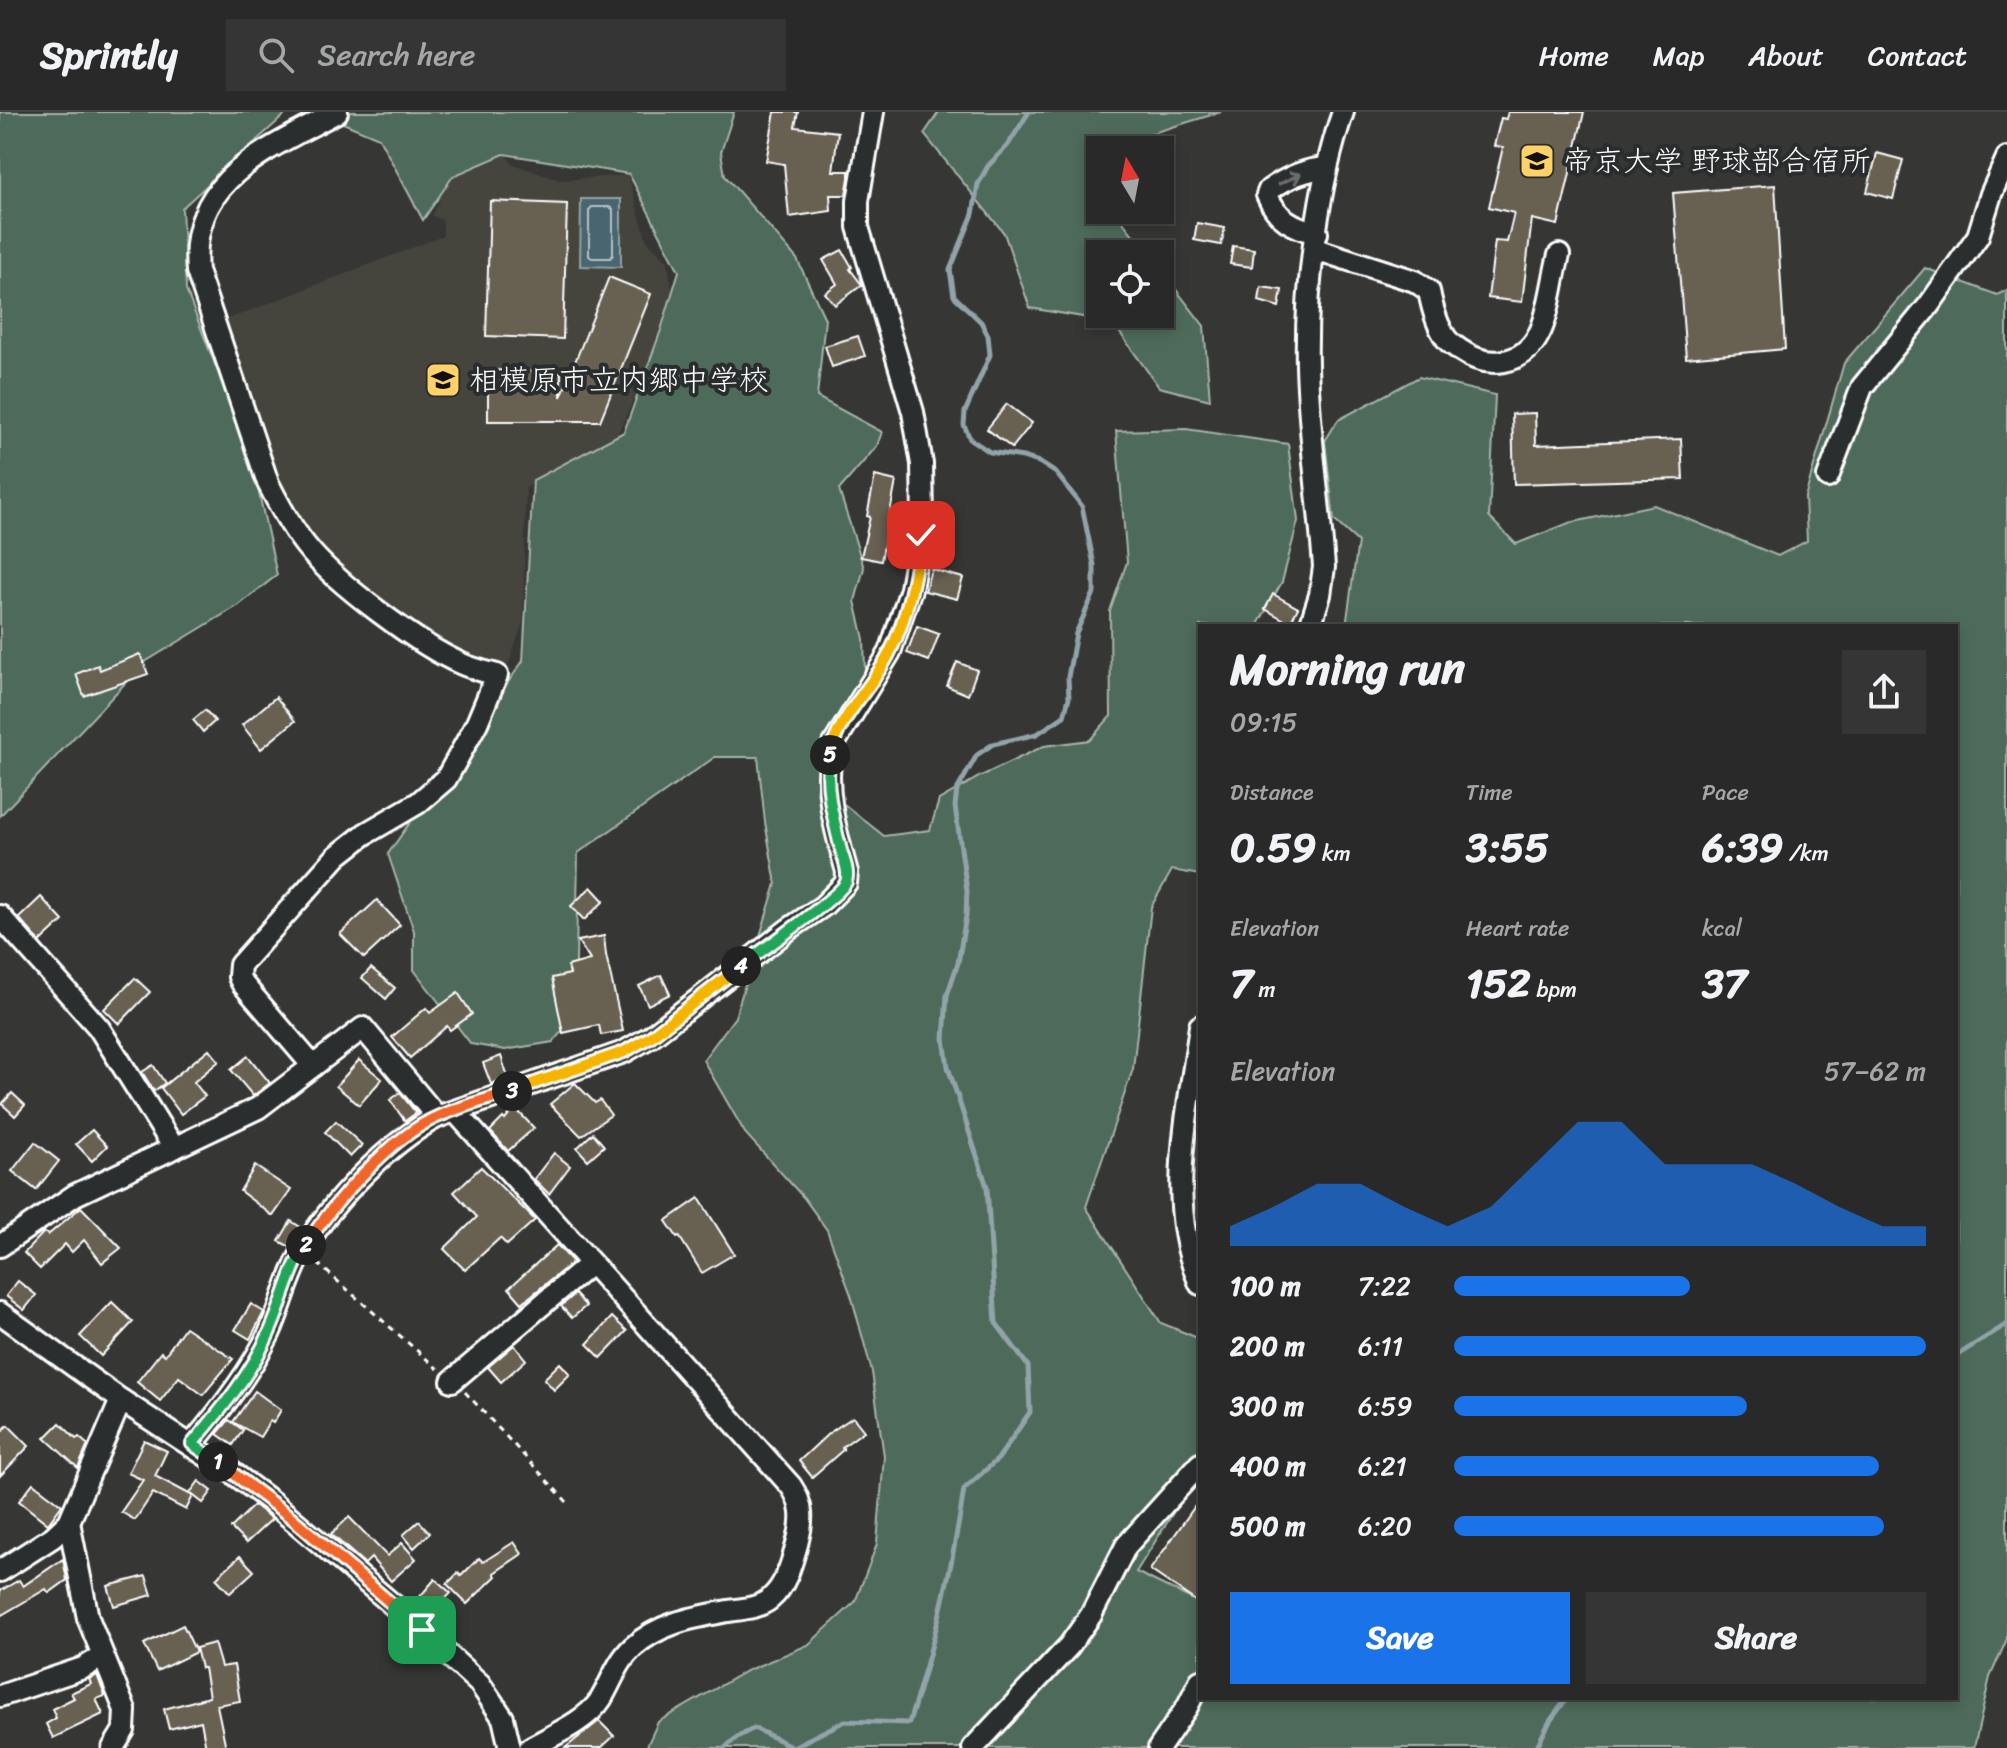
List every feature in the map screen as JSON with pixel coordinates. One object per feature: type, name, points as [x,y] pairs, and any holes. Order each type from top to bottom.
[{"type":"street","points":[[313,1066],[242,983],[240,965],[337,856],[365,834],[418,803],[446,779],[477,723],[497,675],[461,664],[419,639],[346,586],[305,546],[282,511],[263,469],[197,271],[195,250],[199,225],[212,197],[223,183],[247,163],[337,112]]},
{"type":"street","points":[[192,1444],[236,1389],[270,1332],[302,1250],[321,1222],[412,1130],[446,1114],[624,1052],[823,906],[846,883],[847,872],[830,790],[829,761],[832,747],[890,652],[911,589],[923,517],[922,464],[913,412],[859,237],[858,201],[873,112]]},
{"type":"street","points":[[1311,624],[1320,595],[1324,567],[1307,368],[1308,316],[1327,168],[1343,112]]},
{"type":"street","points":[[1828,477],[1862,387],[1929,305],[1978,236],[1991,194],[2007,158]]},
{"type":"street","points":[[1327,168],[1313,169],[1273,187],[1267,195],[1277,214],[1316,241],[1415,281],[1429,291],[1434,314],[1447,340],[1470,357],[1491,364],[1507,361],[1528,348],[1540,333],[1559,255]]},
{"type":"street","points":[[0,916],[99,1028],[174,1148]]},
{"type":"street","points":[[0,1246],[75,1195],[258,1108],[363,1028],[590,1264],[798,1497],[802,1518],[789,1570],[771,1599],[755,1606],[694,1617],[659,1629],[621,1660],[600,1700],[589,1712],[530,1748]]},
{"type":"street","points":[[1198,1040],[1185,1131],[1181,1193],[1187,1246],[1198,1278]]},
{"type":"street","points":[[452,1381],[590,1264]]},
{"type":"street","points":[[0,1313],[121,1400],[192,1444],[292,1518],[468,1672],[497,1707],[508,1732],[510,1748]]},
{"type":"street","points":[[0,1571],[53,1537],[69,1522],[121,1400]]},
{"type":"street","points":[[973,1748],[1069,1646],[1091,1615],[1126,1546],[1198,1466]]},
{"type":"street","points":[[69,1522],[88,1618],[125,1710],[124,1730],[113,1748]]},
{"type":"street","points":[[0,1696],[83,1668],[103,1656]]},
{"type":"street","points":[[1159,1748],[1198,1685]]},
{"type":"shaded area","name":"相模原市立内郷中学校","points":[[500,148],[513,164],[560,180],[628,175],[647,241],[667,260],[675,307],[616,438],[585,465],[526,487],[523,622],[505,674],[465,657],[341,577],[292,509],[223,321],[443,236],[443,220],[432,216],[449,180]]},
{"type":"green space","points":[[0,112],[288,112],[182,208],[186,290],[251,457],[277,575],[239,605],[145,662],[0,816]]},
{"type":"green space","points":[[317,112],[734,112],[721,152],[725,176],[797,259],[825,319],[817,397],[882,432],[877,446],[839,490],[864,568],[855,601],[864,639],[865,671],[842,754],[835,797],[884,836],[930,830],[939,800],[1044,746],[1090,740],[1111,716],[1110,611],[1127,562],[1116,431],[1186,429],[1288,444],[1298,521],[1282,582],[1258,624],[1198,624],[1198,875],[1172,870],[1151,907],[1133,1069],[1086,1207],[1161,1323],[1198,1338],[1198,1473],[1136,1572],[1198,1602],[1198,1700],[1958,1700],[1958,624],[1346,624],[1358,542],[1334,520],[1325,441],[1338,420],[1419,377],[1495,395],[1489,517],[1516,544],[1569,523],[1654,505],[1778,556],[1807,541],[1805,497],[1844,363],[1925,268],[1997,295],[2007,290],[2007,1639],[1990,1677],[1974,1748],[646,1748],[658,1722],[746,1671],[808,1645],[855,1602],[877,1544],[884,1456],[872,1372],[851,1295],[827,1230],[804,1198],[745,1133],[703,1060],[735,1017],[776,884],[758,757],[715,757],[578,853],[575,1015],[553,1042],[505,1050],[471,1044],[414,970],[414,931],[388,854],[523,661],[533,480],[624,432],[679,271],[629,174],[504,154],[453,176],[423,220],[379,138]]},
{"type":"green space","points":[[939,112],[1221,112],[1143,136],[1086,136],[1086,224],[1124,224],[1137,240],[1086,240],[1086,318],[1030,308],[1004,233],[924,134]]},
{"type":"green space","points":[[1174,287],[1204,326],[1210,400],[1159,387],[1116,328],[1174,328]]},
{"type":"water","points":[[581,199],[621,199],[621,267],[580,266]]},
{"type":"building","points":[[775,112],[798,112],[795,127],[838,132],[833,171],[849,171],[849,178],[846,195],[830,195],[831,211],[789,217],[784,164],[766,161]]},
{"type":"building","points":[[1508,112],[1584,112],[1558,225],[1532,219],[1522,302],[1488,298],[1495,241],[1507,242],[1514,213],[1489,207],[1503,147],[1494,146],[1501,118],[1506,119]]},
{"type":"building","points":[[1877,153],[1903,160],[1893,199],[1867,192]]},
{"type":"building","points":[[1775,185],[1785,349],[1686,358],[1673,193]]},
{"type":"building","points":[[490,201],[567,204],[563,339],[486,336]]},
{"type":"building","points":[[1197,223],[1225,228],[1221,245],[1194,240]]},
{"type":"building","points":[[1233,246],[1254,249],[1252,267],[1230,264]]},
{"type":"building","points":[[842,250],[852,267],[850,269],[862,285],[835,305],[825,293],[837,284],[823,260]]},
{"type":"building","points":[[609,277],[651,294],[600,421],[488,421],[488,370],[561,372],[561,397]]},
{"type":"building","points":[[1261,287],[1282,290],[1279,307],[1259,301]]},
{"type":"building","points":[[858,336],[865,356],[832,367],[825,346]]},
{"type":"building","points":[[1007,404],[1032,423],[1012,448],[987,429]]},
{"type":"building","points":[[1535,413],[1536,445],[1681,439],[1683,479],[1514,484],[1512,414]]},
{"type":"building","points":[[875,476],[896,481],[881,561],[861,557]]},
{"type":"building","points":[[931,569],[963,578],[957,599],[925,591]]},
{"type":"building","points":[[1273,594],[1298,608],[1290,623],[1265,609]]},
{"type":"building","points":[[917,626],[939,634],[929,661],[907,653]]},
{"type":"building","points":[[140,654],[148,674],[84,696],[76,674],[98,665],[100,670]]},
{"type":"building","points":[[957,662],[977,670],[968,695],[947,686]]},
{"type":"building","points":[[276,697],[295,721],[261,749],[242,725]]},
{"type":"building","points":[[205,710],[215,721],[203,732],[193,720]]},
{"type":"building","points":[[591,887],[604,901],[584,920],[571,906]]},
{"type":"building","points":[[41,897],[63,921],[40,942],[19,918]]},
{"type":"building","points":[[377,900],[400,925],[364,958],[340,934]]},
{"type":"building","points":[[604,936],[623,1031],[601,1035],[599,1025],[563,1033],[552,978],[570,974],[568,966],[590,960],[578,941]]},
{"type":"building","points":[[371,968],[395,988],[386,999],[362,978]]},
{"type":"building","points":[[661,975],[670,994],[648,1005],[639,986]]},
{"type":"building","points":[[135,978],[150,992],[119,1024],[104,1009]]},
{"type":"building","points":[[458,993],[472,1014],[450,1030],[447,1026],[410,1058],[392,1037],[426,1008],[430,1013]]},
{"type":"building","points":[[209,1049],[219,1061],[194,1082],[205,1096],[181,1114],[161,1088]]},
{"type":"building","points":[[248,1056],[270,1083],[253,1096],[231,1070]]},
{"type":"building","points":[[501,1056],[508,1078],[491,1084],[483,1063]]},
{"type":"building","points":[[359,1060],[382,1079],[359,1105],[336,1086]]},
{"type":"building","points":[[153,1065],[165,1083],[154,1091],[142,1072]]},
{"type":"building","points":[[575,1083],[595,1103],[600,1100],[611,1115],[581,1136],[550,1104]]},
{"type":"building","points":[[12,1093],[25,1105],[15,1116],[2,1104]]},
{"type":"building","points":[[400,1093],[416,1113],[405,1121],[390,1100]]},
{"type":"building","points":[[515,1108],[534,1128],[508,1151],[490,1131]]},
{"type":"building","points":[[336,1121],[362,1145],[350,1157],[325,1132]]},
{"type":"building","points":[[92,1130],[107,1146],[92,1161],[76,1144]]},
{"type":"building","points":[[593,1133],[604,1146],[588,1160],[577,1148]]},
{"type":"building","points":[[35,1142],[59,1161],[36,1190],[12,1171]]},
{"type":"building","points":[[554,1153],[570,1166],[549,1194],[534,1179]]},
{"type":"building","points":[[255,1166],[291,1190],[273,1216],[240,1191]]},
{"type":"building","points":[[481,1167],[535,1220],[507,1245],[500,1238],[465,1270],[444,1249],[477,1217],[454,1192]]},
{"type":"building","points":[[699,1198],[734,1254],[702,1273],[666,1221]]},
{"type":"building","points":[[81,1207],[121,1248],[102,1263],[84,1240],[72,1252],[65,1244],[40,1269],[24,1253],[44,1232],[48,1235]]},
{"type":"building","points":[[291,1221],[302,1228],[290,1247],[279,1241]]},
{"type":"building","points":[[557,1245],[573,1262],[522,1303],[509,1288]]},
{"type":"building","points":[[18,1281],[36,1295],[24,1310],[6,1296]]},
{"type":"building","points":[[575,1294],[586,1306],[572,1318],[561,1306]]},
{"type":"building","points":[[112,1302],[133,1322],[101,1356],[80,1336]]},
{"type":"building","points":[[251,1304],[264,1312],[250,1339],[235,1330]]},
{"type":"building","points":[[612,1317],[627,1331],[601,1358],[587,1344]]},
{"type":"building","points":[[185,1327],[233,1359],[203,1395],[179,1377],[160,1401],[137,1382],[161,1352],[165,1355]]},
{"type":"building","points":[[514,1345],[526,1360],[501,1382],[488,1367]]},
{"type":"building","points":[[560,1363],[570,1374],[554,1390],[544,1379]]},
{"type":"building","points":[[255,1391],[281,1410],[260,1437],[233,1422]]},
{"type":"building","points":[[853,1417],[864,1431],[842,1447],[844,1449],[812,1477],[799,1461],[829,1433]]},
{"type":"building","points":[[229,1420],[243,1430],[233,1445],[217,1434]]},
{"type":"building","points":[[60,1423],[76,1439],[79,1437],[88,1445],[78,1468],[45,1438]]},
{"type":"building","points":[[8,1425],[29,1446],[0,1476],[0,1433]]},
{"type":"building","points":[[144,1440],[167,1451],[155,1476],[193,1496],[186,1510],[153,1493],[135,1520],[121,1512],[143,1480],[128,1473]]},
{"type":"building","points":[[199,1481],[212,1491],[203,1503],[190,1493]]},
{"type":"building","points":[[33,1483],[62,1505],[48,1524],[19,1501]]},
{"type":"building","points":[[1198,1502],[1198,1603],[1150,1570]]},
{"type":"building","points":[[254,1505],[272,1519],[246,1543],[231,1528]]},
{"type":"building","points":[[349,1517],[387,1556],[402,1543],[416,1559],[391,1581],[371,1558],[365,1564],[331,1534]]},
{"type":"building","points":[[419,1521],[430,1533],[414,1548],[403,1535]]},
{"type":"building","points":[[514,1542],[522,1554],[494,1573],[496,1576],[467,1604],[447,1584],[458,1573],[461,1576],[479,1558],[483,1562]]},
{"type":"building","points":[[240,1556],[254,1571],[230,1593],[216,1578]]},
{"type":"building","points":[[63,1559],[67,1580],[49,1593],[46,1589],[0,1616],[0,1591],[19,1580],[23,1586]]},
{"type":"building","points":[[146,1576],[152,1595],[114,1606],[108,1586]]},
{"type":"building","points":[[435,1579],[451,1593],[432,1613],[417,1600]]},
{"type":"building","points":[[183,1625],[196,1652],[157,1671],[144,1644]]},
{"type":"building","points":[[214,1643],[221,1667],[234,1665],[240,1701],[217,1705],[226,1748],[206,1748],[201,1721],[169,1729],[164,1709],[209,1697],[204,1668],[201,1668],[196,1648]]},
{"type":"building","points":[[97,1675],[105,1696],[96,1699],[103,1714],[53,1738],[46,1724],[56,1718],[52,1709],[74,1698],[71,1693],[91,1684],[89,1679]]},
{"type":"building","points":[[599,1721],[614,1736],[601,1748],[565,1748]]},
{"type":"waterway","points":[[725,1748],[754,1728],[793,1747],[845,1721],[909,1723],[941,1607],[964,1489],[998,1459],[1030,1412],[1028,1366],[996,1323],[987,1187],[948,1067],[944,1039],[947,995],[958,963],[966,916],[967,891],[955,806],[957,790],[977,755],[993,744],[1037,734],[1064,716],[1076,633],[1094,593],[1094,565],[1082,506],[1056,473],[1039,462],[990,452],[970,439],[964,425],[965,412],[990,355],[988,335],[981,322],[954,296],[950,270],[973,214],[978,184],[1029,112]]},
{"type":"waterway","points":[[1958,1355],[2007,1324]]},
{"type":"waterway","points":[[1536,1748],[1566,1700]]},
{"type":"place","name":"帝京大学 野球部合宿所","points":[[1537,161]]},
{"type":"place","name":"相模原市立内郷中学校","points":[[443,380]]},
{"type":"route","points":[[422,1630],[292,1518],[192,1444],[236,1389],[270,1332],[302,1250],[321,1222],[339,1200],[412,1130],[437,1117],[624,1052],[650,1037],[840,892],[846,883],[847,872],[832,808],[829,773],[832,747],[890,652],[907,605],[921,535]]}]
